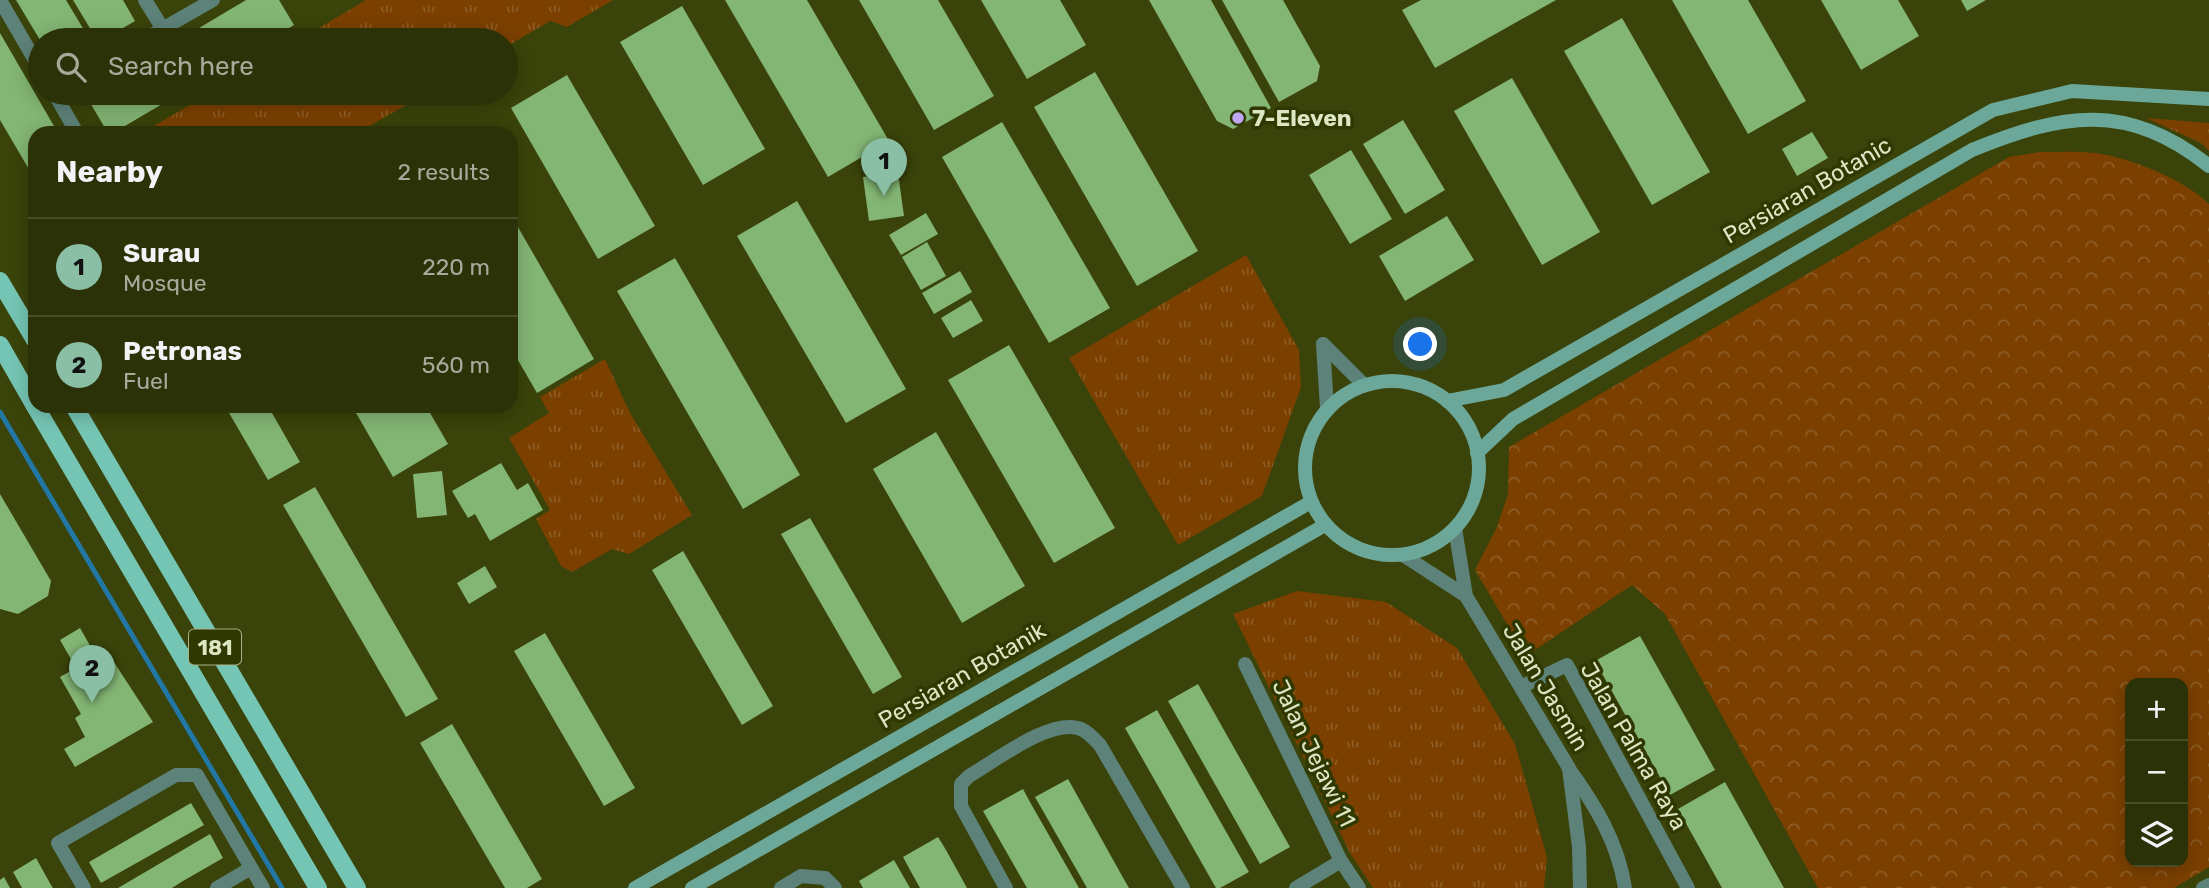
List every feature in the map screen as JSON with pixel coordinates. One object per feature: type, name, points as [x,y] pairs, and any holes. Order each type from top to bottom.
[{"type":"main road","name":"Persiaran Botanic","points":[[1447,401],[1504,390],[1993,110],[2072,91],[2209,99]]},
{"type":"main road","points":[[1477,453],[1497,432],[1524,412],[1972,150],[2025,128],[2059,121],[2106,120],[2146,129],[2175,143],[2209,166]]},
{"type":"main road","points":[[0,281],[28,328]]},
{"type":"main road","name":"181","points":[[0,345],[28,394]]},
{"type":"main road","points":[[1385,381],[1407,382],[1428,389],[1447,401],[1472,434],[1477,453],[1478,480],[1471,506],[1455,528],[1440,541],[1403,555],[1385,556],[1352,546],[1325,524],[1311,502],[1305,478],[1306,453],[1313,429],[1327,408],[1344,394],[1364,385],[1385,381]]},
{"type":"main road","name":"181","points":[[39,413],[318,888]]},
{"type":"main road","name":"181","points":[[78,413],[357,888]]},
{"type":"main road","name":"Persiaran Botanik","points":[[635,888],[1311,502]]},
{"type":"main road","points":[[692,888],[1325,524]]},
{"type":"street","points":[[0,0],[28,48]]},
{"type":"street","points":[[145,0],[162,28]]},
{"type":"street","points":[[165,28],[213,0]]},
{"type":"street","points":[[61,105],[74,126]]},
{"type":"street","points":[[1327,408],[1323,344],[1364,385]]},
{"type":"street","name":"Jalan Jasmin","points":[[1455,528],[1466,596],[1569,768],[1579,847],[1580,888]]},
{"type":"street","name":"Jalan Jasmin","points":[[1403,555],[1466,596]]},
{"type":"street","name":"Jalan Jejawi 11","points":[[1245,664],[1341,861],[1359,888]]},
{"type":"street","name":"Jalan Palma Raya","points":[[1521,687],[1567,665],[1688,888]]},
{"type":"street","points":[[1006,888],[964,813],[959,797],[961,784],[1044,732],[1064,726],[1083,729],[1100,744],[1183,888]]},
{"type":"street","points":[[1569,768],[1592,800],[1606,826],[1618,856],[1625,888]]},
{"type":"street","points":[[84,888],[58,843],[176,775],[197,775],[262,888]]},
{"type":"street","points":[[1296,888],[1341,861]]},
{"type":"street","points":[[217,888],[251,868]]},
{"type":"street","points":[[781,888],[801,876],[825,878],[835,888]]},
{"type":"street","points":[[2203,888],[2209,885]]},
{"type":"green space","points":[[366,0],[613,0],[567,27],[550,21],[518,40],[518,28],[319,28]]},
{"type":"green space","points":[[190,105],[406,105],[369,126],[154,126]]},
{"type":"green space","points":[[2146,118],[2209,123],[2209,151],[2201,143]]},
{"type":"green space","points":[[2040,152],[2109,155],[2140,165],[2186,186],[2209,204],[2209,867],[2174,888],[1818,888],[1665,614],[1632,585],[1526,656],[1475,570],[1497,527],[1508,494],[1509,447],[2009,157]]},
{"type":"green space","points":[[1246,255],[1299,350],[1301,387],[1262,496],[1178,545],[1069,358]]},
{"type":"green space","points":[[605,359],[630,413],[692,515],[629,554],[612,549],[572,572],[561,566],[536,519],[550,510],[509,438],[549,413],[540,397]]},
{"type":"green space","points":[[1297,591],[1386,602],[1457,648],[1515,744],[1547,857],[1544,888],[1373,888],[1350,853],[1233,614]]},
{"type":"building","points":[[16,0],[66,0],[83,28],[33,28]]},
{"type":"building","points":[[73,0],[123,0],[135,21],[123,28],[90,28]]},
{"type":"building","points":[[246,0],[279,0],[294,25],[289,28],[199,28]]},
{"type":"building","points":[[725,0],[807,0],[889,141],[828,177]]},
{"type":"building","points":[[859,0],[938,0],[994,96],[934,130]]},
{"type":"building","points":[[981,0],[1060,0],[1086,45],[1027,79]]},
{"type":"building","points":[[1149,0],[1211,0],[1271,108],[1233,129],[1217,121]]},
{"type":"building","points":[[1222,0],[1283,0],[1320,66],[1317,81],[1279,102]]},
{"type":"building","points":[[1421,0],[1556,0],[1435,68],[1402,10]]},
{"type":"building","points":[[1672,0],[1748,0],[1806,101],[1748,134]]},
{"type":"building","points":[[1821,0],[1898,0],[1919,36],[1861,70]]},
{"type":"building","points":[[1961,0],[1986,0],[1967,11]]},
{"type":"building","points":[[682,6],[765,149],[703,185],[620,42]]},
{"type":"building","points":[[1622,18],[1710,172],[1652,205],[1564,51]]},
{"type":"building","points":[[0,33],[28,81],[28,105],[42,105],[54,126],[28,126],[28,168],[0,120]]},
{"type":"building","points":[[1095,72],[1198,251],[1137,286],[1034,107]]},
{"type":"building","points":[[567,75],[655,226],[598,259],[511,108]]},
{"type":"building","points":[[1512,78],[1600,232],[1542,265],[1454,111]]},
{"type":"building","points":[[91,105],[161,105],[125,126],[104,126]]},
{"type":"building","points":[[1403,120],[1445,190],[1405,214],[1363,144]]},
{"type":"building","points":[[1002,122],[1110,308],[1049,343],[942,157]]},
{"type":"building","points":[[1812,132],[1828,158],[1797,176],[1782,149]]},
{"type":"building","points":[[1351,150],[1392,219],[1350,244],[1309,175]]},
{"type":"building","points":[[898,173],[904,216],[869,221],[863,177]]},
{"type":"building","points":[[797,201],[906,389],[846,423],[737,236]]},
{"type":"building","points":[[926,213],[938,234],[901,255],[889,235]]},
{"type":"building","points":[[1447,216],[1474,260],[1405,301],[1379,256]]},
{"type":"building","points":[[518,227],[594,359],[537,393],[518,360]]},
{"type":"building","points":[[927,242],[946,276],[921,290],[902,257]]},
{"type":"building","points":[[675,258],[800,475],[743,509],[617,291]]},
{"type":"building","points":[[960,271],[972,292],[934,314],[922,293]]},
{"type":"building","points":[[971,300],[983,321],[953,338],[941,318]]},
{"type":"building","points":[[1009,345],[1115,528],[1054,563],[948,380]]},
{"type":"building","points":[[229,413],[272,413],[300,462],[268,480]]},
{"type":"building","points":[[356,413],[430,413],[448,444],[393,477]]},
{"type":"building","points":[[936,432],[1025,586],[962,623],[873,469]]},
{"type":"building","points":[[501,463],[517,490],[528,483],[543,510],[490,541],[475,514],[468,518],[452,491]]},
{"type":"building","points":[[442,471],[447,515],[417,518],[413,474]]},
{"type":"building","points":[[315,487],[438,699],[406,717],[283,505]]},
{"type":"building","points":[[0,494],[51,581],[48,596],[18,614],[0,609]]},
{"type":"building","points":[[810,518],[902,677],[873,694],[781,534]]},
{"type":"building","points":[[683,551],[773,706],[742,725],[652,570]]},
{"type":"building","points":[[485,566],[497,587],[469,604],[457,583]]},
{"type":"building","points":[[80,628],[96,656],[106,650],[153,722],[75,767],[64,749],[85,737],[75,718],[81,714],[60,677],[76,668],[60,640]]},
{"type":"building","points":[[545,633],[635,788],[604,806],[514,651]]},
{"type":"building","points":[[1640,636],[1715,770],[1670,795],[1595,661]]},
{"type":"building","points":[[1198,684],[1290,847],[1260,864],[1168,701]]},
{"type":"building","points":[[1157,710],[1249,872],[1220,888],[1216,888],[1125,728]]},
{"type":"building","points":[[452,724],[542,879],[527,888],[505,888],[420,743]]},
{"type":"building","points":[[1068,779],[1129,888],[1087,888],[1035,797]]},
{"type":"building","points":[[1725,782],[1784,888],[1722,888],[1678,809]]},
{"type":"building","points":[[1023,789],[1079,888],[1027,888],[983,811]]},
{"type":"building","points":[[191,803],[204,825],[101,883],[89,862]]},
{"type":"building","points":[[210,834],[223,858],[172,888],[118,888]]},
{"type":"building","points":[[938,837],[967,888],[920,888],[903,857]]},
{"type":"building","points":[[36,858],[53,888],[22,888],[13,872]]},
{"type":"building","points":[[894,860],[910,888],[863,888],[859,881]]},
{"type":"building","points":[[4,877],[10,888],[0,888],[0,880]]},
{"type":"waterway","points":[[0,412],[282,888]]},
{"type":"place","name":"7-Eleven","points":[[1238,118]]},
{"type":"place","name":"Surau","points":[[884,196]]},
{"type":"place","name":"Petronas","points":[[92,703]]}]
